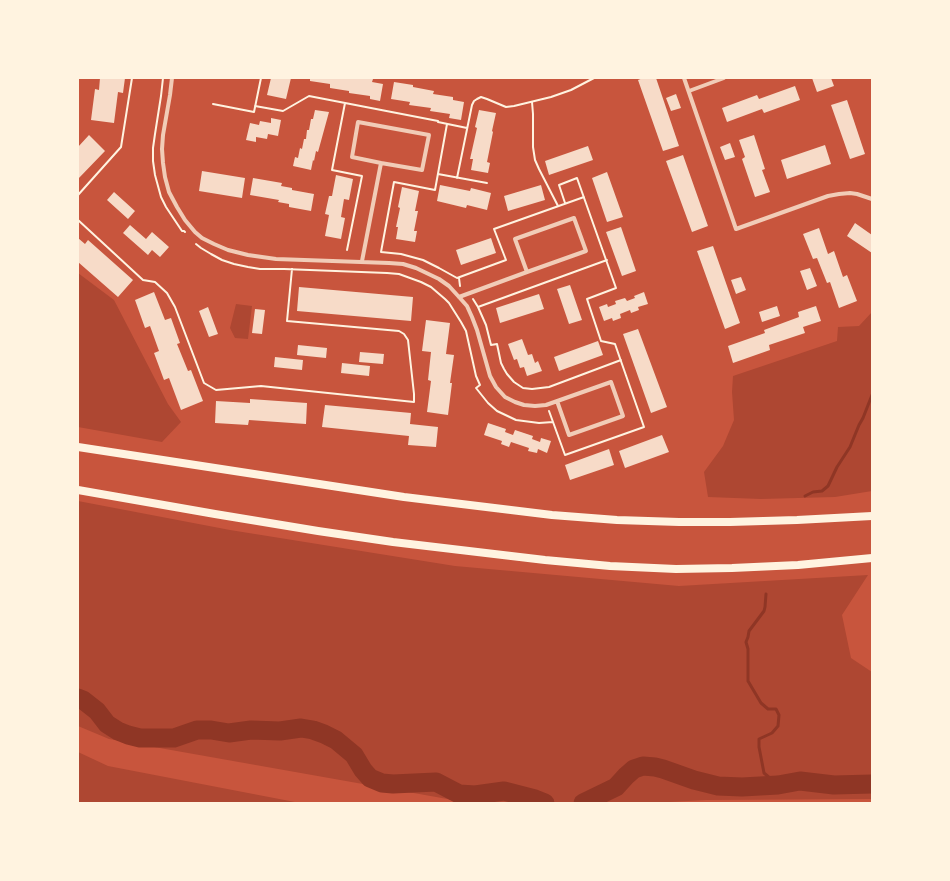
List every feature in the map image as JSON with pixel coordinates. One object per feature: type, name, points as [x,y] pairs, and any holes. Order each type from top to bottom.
[{"type":"main road","points":[[78,447],[388,495],[552,515],[617,520],[679,522],[797,520],[872,516]]},
{"type":"main road","points":[[78,490],[215,514],[393,542],[545,560],[602,565],[676,569],[732,568],[798,565],[872,558]]},
{"type":"street","points":[[172,78],[163,135],[162,164],[169,192],[177,208],[185,220],[202,238],[228,250],[248,255],[276,259],[362,261],[404,264],[416,268],[439,279],[449,286],[467,306],[472,317],[490,376],[504,397],[524,405],[546,405],[611,382],[623,416],[569,435],[557,402]]},
{"type":"street","points":[[684,78],[736,229],[828,196],[850,193],[872,199]]},
{"type":"street","points":[[689,91],[724,78]]},
{"type":"street","points":[[358,122],[429,135],[422,170],[381,163],[352,157],[358,122]]},
{"type":"street","points":[[362,261],[381,163]]},
{"type":"street","points":[[459,297],[586,251],[574,218],[515,239],[527,272]]},
{"type":"path","points":[[78,195],[121,147],[132,78]]},
{"type":"path","points":[[163,78],[153,148],[155,175],[161,197],[166,207],[182,231],[187,234]]},
{"type":"path","points":[[213,104],[254,112],[261,78]]},
{"type":"path","points":[[457,178],[474,101],[481,97],[506,106],[514,106],[551,97],[571,90],[594,78]]},
{"type":"path","points":[[256,106],[283,111],[309,96],[345,102],[467,128]]},
{"type":"path","points":[[345,102],[332,170],[362,176],[347,250]]},
{"type":"path","points":[[532,102],[533,147],[535,160],[558,206]]},
{"type":"path","points":[[447,124],[435,190],[394,182],[381,252],[401,254],[424,260],[459,278],[506,260],[494,229],[584,197]]},
{"type":"path","points":[[438,174],[487,184]]},
{"type":"path","points":[[546,405],[564,455],[644,427],[615,344],[601,340],[587,299],[616,288],[577,178],[559,184],[565,203]]},
{"type":"path","points":[[78,220],[143,280],[155,282],[167,293],[176,307],[204,383],[216,390],[261,386],[414,402],[408,340],[404,334],[399,331],[287,321],[292,269]]},
{"type":"path","points":[[193,240],[201,248],[211,254],[234,264],[260,269],[399,274],[431,287],[449,303],[466,331],[476,376],[480,385],[476,388],[488,403],[497,411],[516,420],[539,423],[553,422]]},
{"type":"path","points":[[478,307],[607,260]]},
{"type":"path","points":[[459,278],[459,285],[475,301],[478,307],[486,325],[491,346],[498,344],[501,363],[504,369],[514,382],[523,388],[532,389],[549,387],[621,360]]},
{"type":"shaded area","points":[[78,273],[114,300],[168,404],[181,422],[162,442],[78,427]]},
{"type":"shaded area","points":[[236,304],[252,306],[248,339],[235,338],[230,328]]},
{"type":"shaded area","points":[[872,312],[872,491],[835,497],[761,499],[708,497],[704,472],[723,446],[734,420],[732,392],[733,376],[837,341],[838,327],[859,326]]},
{"type":"shaded area","points":[[78,501],[230,530],[455,566],[679,586],[868,575],[842,615],[851,658],[872,672],[872,799],[706,800],[652,803],[470,803],[109,739],[78,726]]},
{"type":"shaded area","points":[[78,752],[108,766],[300,803],[78,803]]},
{"type":"building","points":[[100,78],[125,78],[123,93],[118,92],[114,123],[91,120],[95,89],[99,90]]},
{"type":"building","points":[[271,78],[291,78],[286,99],[267,95]]},
{"type":"building","points":[[310,78],[373,79],[372,82],[383,84],[380,101],[370,99],[370,96],[330,88],[330,84],[310,81]]},
{"type":"building","points":[[643,78],[656,78],[679,146],[663,151],[638,80]]},
{"type":"building","points":[[812,78],[831,78],[834,86],[817,92]]},
{"type":"building","points":[[394,82],[413,85],[413,87],[434,91],[433,94],[453,97],[453,100],[464,102],[461,120],[449,118],[450,114],[430,111],[431,108],[409,105],[410,102],[391,99]]},
{"type":"building","points":[[795,86],[800,100],[764,113],[762,109],[727,122],[722,108],[757,95],[759,99]]},
{"type":"building","points":[[676,94],[681,108],[671,111],[666,98]]},
{"type":"building","points":[[847,100],[865,154],[850,159],[831,105]]},
{"type":"building","points":[[315,110],[329,112],[318,152],[316,151],[311,170],[293,166],[295,157],[298,158],[300,148],[302,149],[304,139],[306,139],[307,130],[309,130],[311,119],[313,119]]},
{"type":"building","points":[[479,110],[496,113],[487,162],[490,163],[488,173],[471,170],[473,159],[470,159],[477,128],[475,127]]},
{"type":"building","points":[[271,118],[281,120],[278,136],[268,134],[267,139],[256,137],[256,142],[246,140],[250,123],[259,125],[260,121],[271,123]]},
{"type":"building","points":[[89,135],[105,151],[78,179],[78,147]]},
{"type":"building","points":[[754,135],[765,169],[762,170],[770,192],[755,197],[742,159],[745,157],[739,140]]},
{"type":"building","points":[[730,143],[735,157],[725,160],[720,147]]},
{"type":"building","points":[[825,145],[831,164],[787,179],[781,160]]},
{"type":"building","points":[[588,146],[593,160],[549,175],[545,161]]},
{"type":"building","points":[[683,155],[708,226],[692,232],[666,161]]},
{"type":"building","points":[[202,171],[245,178],[242,198],[199,191]]},
{"type":"building","points":[[607,172],[623,217],[607,222],[592,178]]},
{"type":"building","points":[[336,175],[353,179],[349,200],[344,199],[341,217],[345,218],[341,239],[325,236],[329,215],[325,214],[329,196],[332,196]]},
{"type":"building","points":[[253,178],[282,183],[281,186],[292,188],[292,190],[314,194],[311,211],[289,207],[289,204],[278,202],[279,200],[250,195]]},
{"type":"building","points":[[440,185],[470,191],[471,188],[491,193],[487,210],[467,205],[466,208],[437,201]]},
{"type":"building","points":[[541,185],[545,200],[508,211],[504,196]]},
{"type":"building","points":[[402,187],[419,191],[415,211],[418,211],[414,231],[417,231],[415,242],[396,239],[398,227],[396,227],[400,208],[398,207]]},
{"type":"building","points":[[114,192],[135,211],[128,219],[107,200]]},
{"type":"building","points":[[855,223],[872,235],[872,253],[847,236]]},
{"type":"building","points":[[130,225],[146,239],[152,232],[169,247],[160,257],[152,250],[148,255],[123,233]]},
{"type":"building","points":[[621,227],[636,271],[622,276],[606,232]]},
{"type":"building","points":[[819,228],[828,254],[834,251],[843,277],[847,275],[857,301],[839,308],[830,282],[827,283],[817,258],[813,259],[803,234]]},
{"type":"building","points":[[78,238],[85,244],[88,240],[133,280],[118,297],[78,262]]},
{"type":"building","points":[[491,238],[496,253],[461,265],[456,250]]},
{"type":"building","points":[[713,246],[740,323],[725,329],[697,251]]},
{"type":"building","points":[[810,268],[817,286],[807,290],[800,271]]},
{"type":"building","points":[[741,277],[746,290],[736,294],[731,280]]},
{"type":"building","points":[[570,285],[582,320],[569,324],[557,289]]},
{"type":"building","points":[[299,287],[413,297],[411,321],[297,311]]},
{"type":"building","points":[[154,292],[165,320],[171,318],[180,343],[177,344],[188,371],[191,370],[203,401],[181,410],[169,378],[164,380],[154,353],[159,351],[150,326],[145,328],[135,300]]},
{"type":"building","points":[[644,292],[648,304],[638,307],[639,310],[631,313],[630,310],[620,314],[621,318],[613,321],[612,318],[604,321],[599,307],[607,304],[608,307],[616,304],[615,301],[625,298],[627,301]]},
{"type":"building","points":[[539,294],[544,309],[500,323],[496,308]]},
{"type":"building","points":[[777,306],[780,316],[762,322],[759,312]]},
{"type":"building","points":[[816,306],[821,321],[803,327],[805,333],[769,345],[770,350],[733,363],[728,346],[765,333],[764,330],[799,317],[798,312]]},
{"type":"building","points":[[208,307],[218,334],[209,337],[199,311]]},
{"type":"building","points":[[255,309],[265,310],[262,334],[252,333]]},
{"type":"building","points":[[426,320],[450,323],[446,354],[454,355],[448,415],[427,412],[431,381],[428,380],[431,352],[422,351]]},
{"type":"building","points":[[638,329],[667,407],[651,413],[623,334]]},
{"type":"building","points":[[522,339],[528,355],[532,354],[535,363],[538,361],[542,371],[527,376],[524,367],[520,368],[517,359],[514,360],[508,344]]},
{"type":"building","points":[[598,341],[603,355],[559,371],[554,357]]},
{"type":"building","points":[[298,345],[327,348],[326,358],[297,355]]},
{"type":"building","points":[[360,352],[384,354],[383,364],[359,362]]},
{"type":"building","points":[[275,357],[303,360],[302,370],[274,367]]},
{"type":"building","points":[[342,363],[370,366],[369,376],[341,373]]},
{"type":"building","points":[[250,399],[307,403],[306,424],[249,420],[248,425],[215,423],[216,401],[250,403]]},
{"type":"building","points":[[325,405],[411,413],[410,424],[438,427],[436,447],[408,445],[409,436],[322,427]]},
{"type":"building","points":[[488,423],[506,429],[505,432],[513,435],[515,430],[533,436],[532,439],[540,442],[541,438],[551,441],[547,453],[538,449],[537,453],[528,451],[529,448],[511,442],[509,447],[501,444],[502,441],[484,435]]},
{"type":"building","points":[[662,435],[669,452],[625,468],[619,451]]},
{"type":"building","points":[[609,449],[614,465],[570,480],[565,465]]},
{"type":"waterway","points":[[805,496],[813,492],[822,491],[828,486],[837,467],[850,447],[872,395]]},
{"type":"waterway","points":[[766,594],[764,611],[749,631],[746,642],[748,649],[748,681],[761,703],[768,709],[776,709],[779,715],[778,726],[772,733],[759,739],[764,773],[778,785]]},
{"type":"waterway","points":[[78,698],[97,711],[107,724],[118,731],[140,738],[174,738],[197,730],[211,730],[229,733],[251,730],[280,731],[301,728],[313,730],[336,740],[354,755],[370,778],[382,783],[393,784],[436,782],[459,794],[475,795],[504,791],[545,803]]},
{"type":"waterway","points":[[583,803],[616,787],[634,769],[643,766],[663,769],[694,780],[718,786],[742,787],[778,785],[800,781],[834,785],[872,784]]}]
